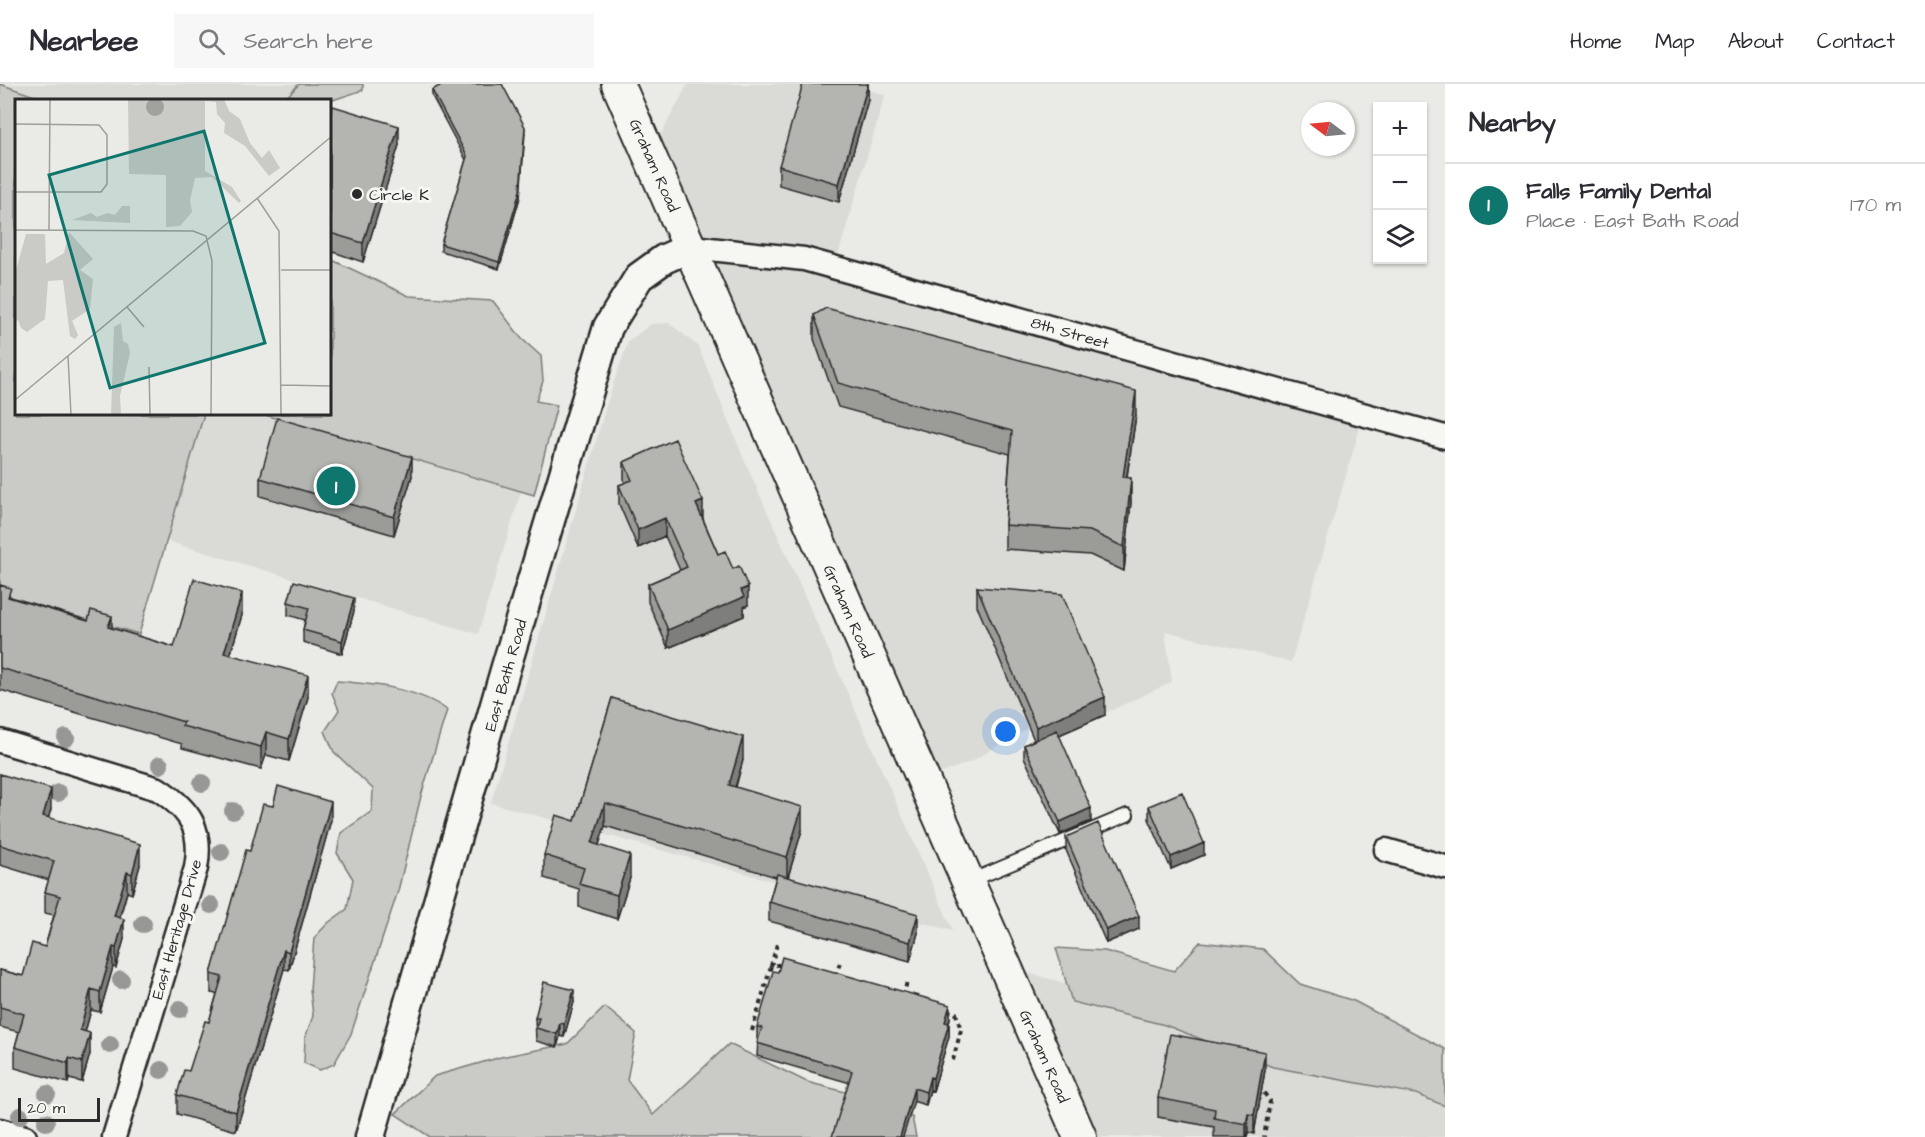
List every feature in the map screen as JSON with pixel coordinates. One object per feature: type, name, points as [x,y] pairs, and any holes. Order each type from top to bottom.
[{"type":"main road","name":"Graham Road","points":[[618,84],[1080,1137]]},
{"type":"street","name":"8th Street","points":[[691,247],[804,258],[1445,437]]},
{"type":"street","name":"East Bath Road","points":[[370,1137],[506,667],[608,327],[639,277],[664,259],[691,247]]},
{"type":"street","name":"East Heritage Drive","points":[[0,741],[158,789],[177,801],[188,814],[197,836],[196,868],[114,1137]]},
{"type":"street","points":[[1386,850],[1445,867]]},
{"type":"street","points":[[0,1130],[25,1137]]},
{"type":"lane","points":[[969,882],[1127,815]]},
{"type":"path","points":[[752,1031],[777,944]]},
{"type":"path","points":[[835,978],[840,962]]},
{"type":"path","points":[[771,966],[788,964]]},
{"type":"path","points":[[826,975],[846,981]]},
{"type":"path","points":[[900,1007],[907,982]]},
{"type":"path","points":[[891,994],[913,1000]]},
{"type":"path","points":[[945,1010],[956,1013],[961,1030],[952,1064]]},
{"type":"path","points":[[1264,1093],[1270,1101],[1264,1137]]},
{"type":"shaded area","points":[[0,84],[43,99],[15,99],[15,416],[203,416],[139,634],[0,595]]},
{"type":"shaded area","points":[[6,84],[299,84],[285,99],[44,99]]},
{"type":"shaded area","points":[[299,84],[363,84],[363,90],[332,100],[285,99]]},
{"type":"shaded area","points":[[688,84],[849,84],[885,95],[835,266],[1364,414],[1291,662],[1165,631],[1172,682],[1036,745],[1028,728],[972,761],[924,780],[650,155]]},
{"type":"shaded area","points":[[332,260],[409,296],[493,301],[522,339],[541,356],[543,381],[536,401],[557,405],[534,495],[269,416],[332,416]]},
{"type":"shaded area","points":[[669,323],[698,346],[743,457],[953,931],[491,803],[607,403],[628,342],[651,324]]},
{"type":"shaded area","points":[[203,416],[269,416],[521,492],[478,634],[167,541]]},
{"type":"shaded area","points":[[337,681],[394,688],[422,697],[447,710],[421,796],[398,891],[351,1034],[334,1064],[320,1070],[304,1063],[305,1038],[313,1016],[310,989],[314,938],[328,923],[347,909],[353,879],[337,853],[341,833],[372,811],[373,789],[334,752],[325,731],[339,710],[332,693]]},
{"type":"shaded area","points":[[1200,942],[1263,949],[1300,984],[1354,1001],[1445,1049],[1445,1106],[1416,1094],[1273,1067],[1165,1025],[1072,1002],[1056,948],[1105,951],[1174,971]]},
{"type":"shaded area","points":[[1006,967],[1445,1087],[1445,1137],[1080,1137]]},
{"type":"shaded area","points":[[605,1007],[636,1033],[627,1080],[653,1115],[729,1044],[807,1082],[857,1095],[912,1117],[916,1137],[430,1137],[395,1114],[435,1076],[501,1057],[567,1044]]},
{"type":"building","points":[[443,84],[502,84],[525,127],[520,191],[499,262],[441,244],[467,156],[432,90]]},
{"type":"building","points":[[803,84],[868,84],[839,184],[779,166]]},
{"type":"building","name":"Circle K","points":[[333,106],[399,126],[363,243],[332,234]]},
{"type":"building","points":[[826,308],[1136,391],[1123,477],[1131,478],[1124,547],[1090,531],[1005,525],[1012,431],[838,383],[814,315]]},
{"type":"building","points":[[277,418],[412,457],[394,517],[260,478]]},
{"type":"building","points":[[675,439],[703,501],[696,504],[718,554],[725,551],[733,569],[739,566],[748,587],[741,590],[744,597],[668,630],[648,584],[687,567],[665,518],[638,530],[619,485],[632,480],[624,462]]},
{"type":"building","points":[[194,579],[242,593],[224,653],[308,675],[289,739],[266,732],[261,747],[182,726],[184,722],[0,668],[0,585],[11,588],[8,597],[88,621],[91,610],[112,616],[108,627],[174,647]]},
{"type":"building","points":[[294,581],[354,598],[342,641],[303,630],[309,608],[288,602]]},
{"type":"building","points":[[977,587],[1062,594],[1105,697],[1036,727]]},
{"type":"building","points":[[612,698],[743,737],[729,785],[802,807],[787,857],[605,803],[592,843],[630,855],[617,895],[579,884],[584,868],[544,855],[556,815],[575,821]]},
{"type":"building","points":[[1057,730],[1091,808],[1060,822],[1024,745]]},
{"type":"building","points":[[0,774],[51,789],[43,816],[140,844],[132,874],[127,872],[114,916],[124,919],[116,948],[113,947],[100,992],[91,989],[80,1030],[90,1033],[82,1062],[69,1058],[68,1063],[15,1047],[24,1014],[0,1007],[0,970],[23,976],[32,943],[45,947],[60,896],[45,892],[54,861],[0,845]]},
{"type":"building","points":[[278,786],[331,802],[289,952],[284,950],[236,1112],[177,1095],[184,1070],[189,1071],[205,1021],[209,1022],[222,977],[211,974],[246,850],[250,851],[263,804],[273,806]]},
{"type":"building","points":[[1182,792],[1204,843],[1171,857],[1149,806]]},
{"type":"building","points":[[1098,823],[1139,916],[1106,930],[1066,837]]},
{"type":"building","points":[[777,874],[918,914],[910,942],[769,902]]},
{"type":"building","points":[[782,957],[950,1005],[945,1022],[949,1023],[933,1078],[930,1077],[926,1092],[914,1088],[900,1137],[832,1137],[852,1071],[757,1043],[762,1028],[757,1027],[773,971],[778,972]]},
{"type":"building","points":[[544,982],[574,990],[564,1024],[560,1023],[557,1034],[536,1028],[539,1018],[535,1018]]},
{"type":"building","points":[[1170,1034],[1265,1052],[1254,1115],[1248,1114],[1246,1124],[1214,1118],[1215,1109],[1158,1098]]},
{"type":"place","name":"Circle K","points":[[357,194]]},
{"type":"place","name":"Falls Family Dental","points":[[336,486]]}]
